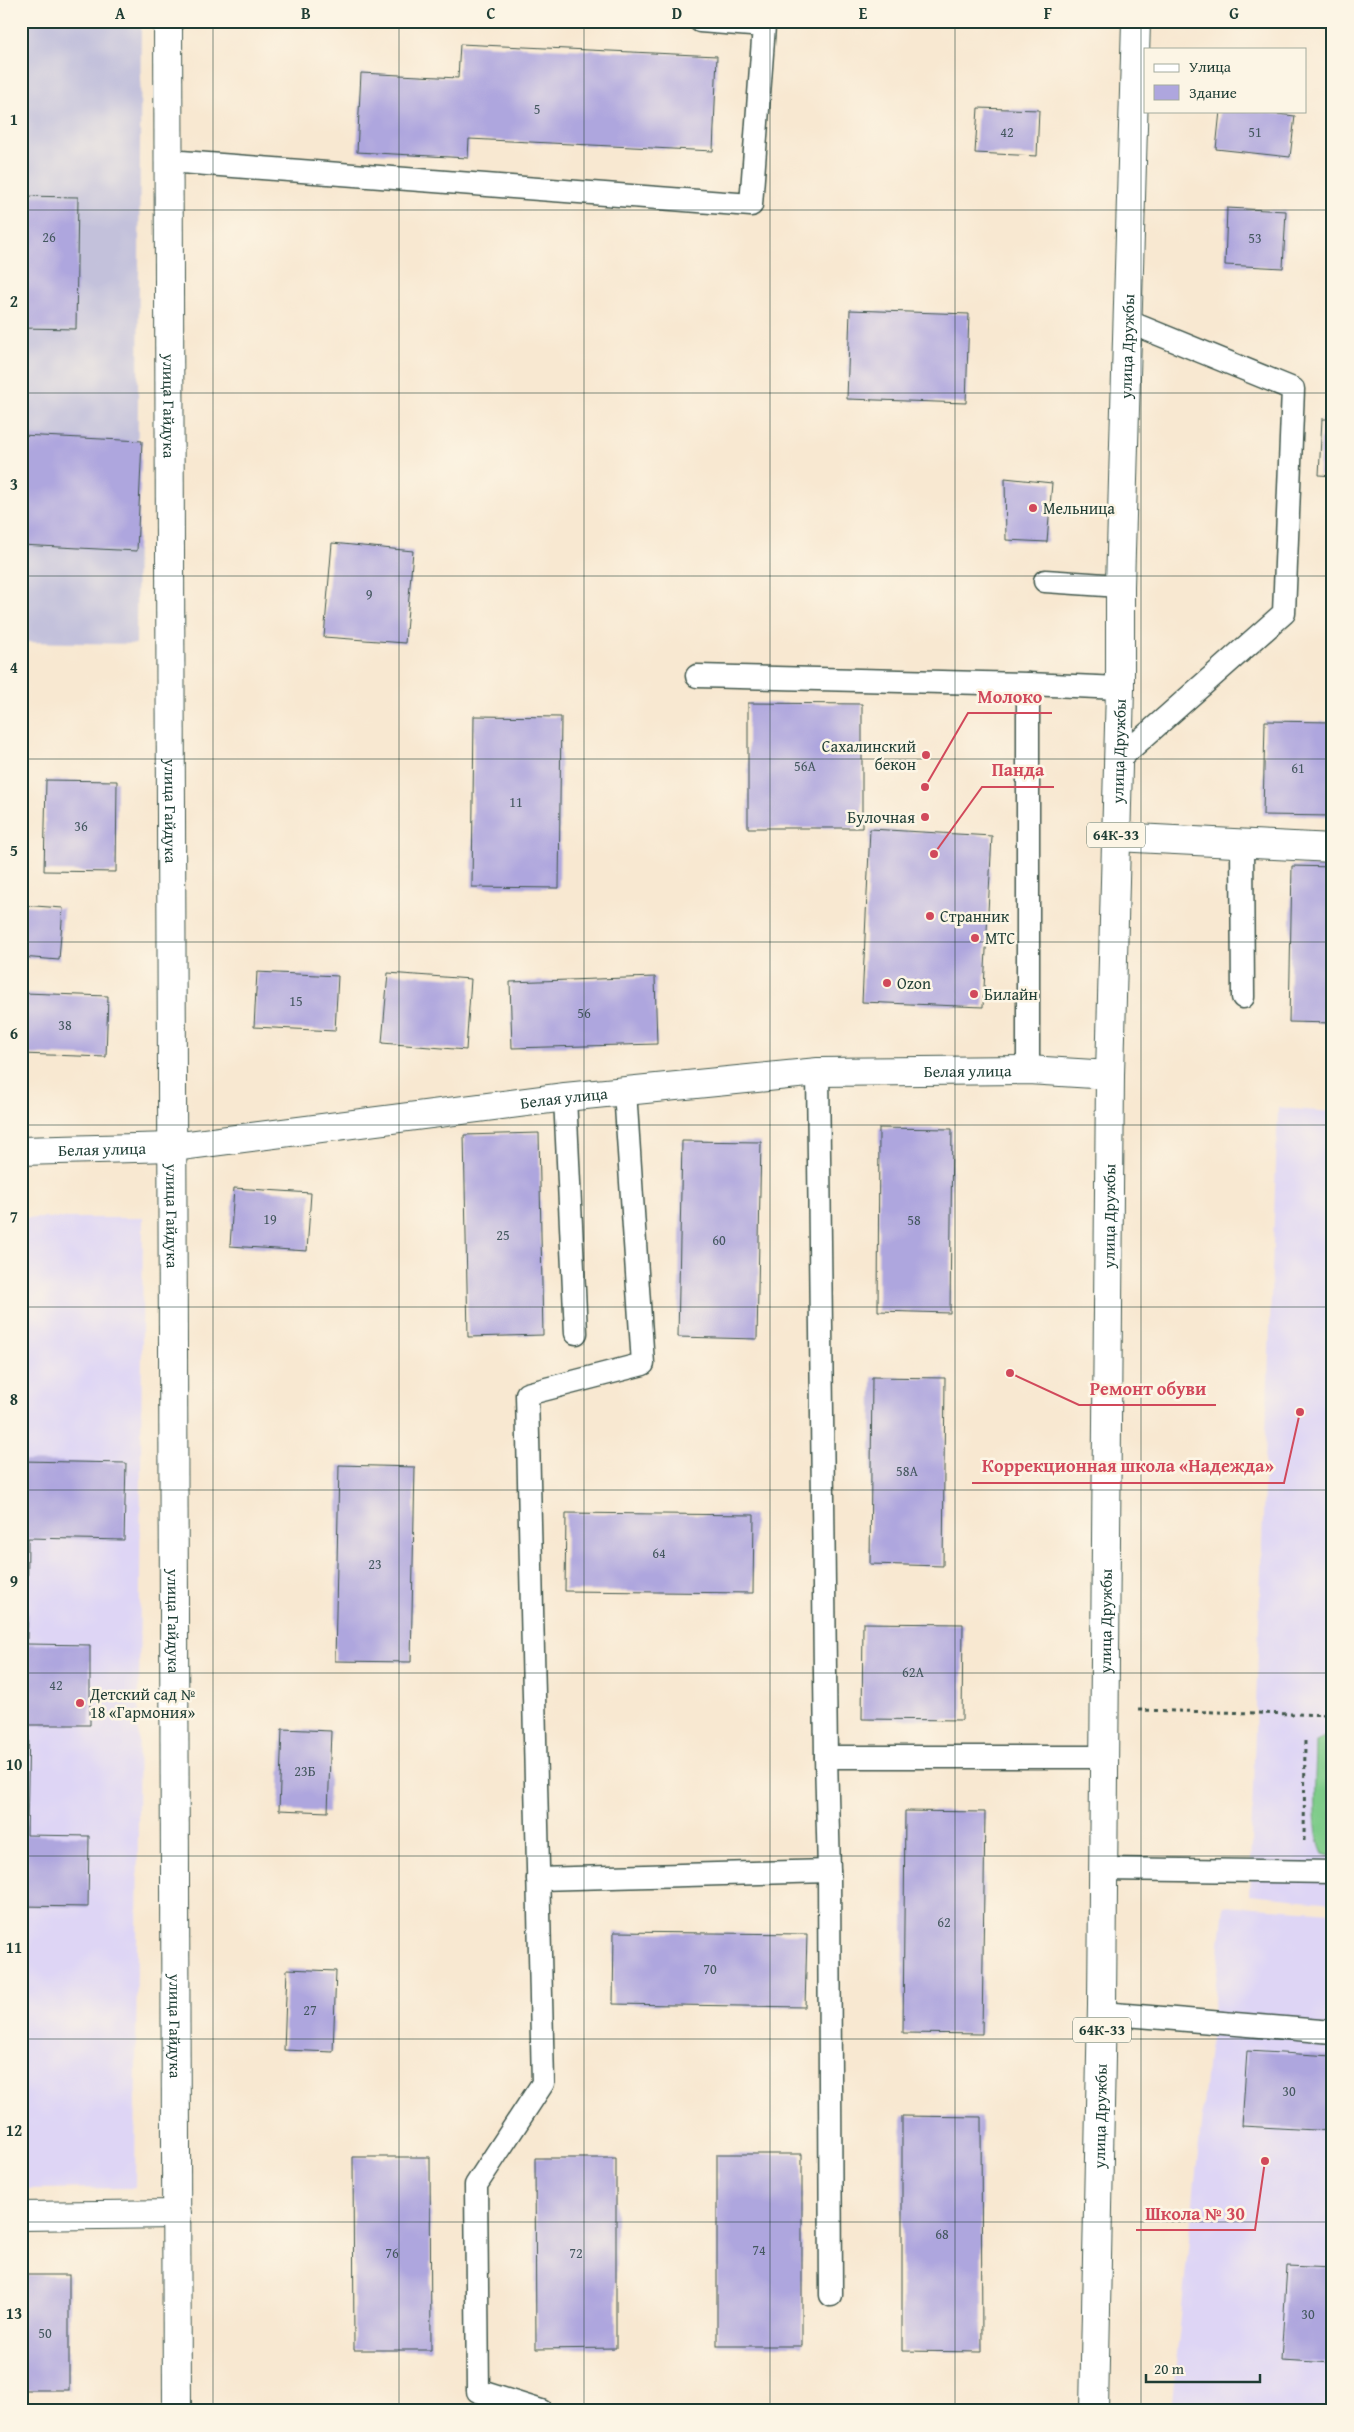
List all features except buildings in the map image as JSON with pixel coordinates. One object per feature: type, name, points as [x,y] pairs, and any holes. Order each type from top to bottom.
[{"type":"street","name":"улица Гайдука","points":[[168,21],[177,2411]]},
{"type":"street","name":"улица Дружбы","points":[[1094,2411],[1102,2013],[1110,1075],[1120,688],[1120,586],[1129,322],[1136,21]]},
{"type":"street","points":[[1116,837],[1333,848]]},
{"type":"street","name":"Белая улица","points":[[21,1151],[173,1147],[565,1097],[818,1072],[1028,1070],[1110,1075]]},
{"type":"street","points":[[21,2216],[177,2214]]},
{"type":"lane","points":[[168,161],[751,204],[764,26],[700,21]]},
{"type":"lane","points":[[1118,759],[1284,613],[1293,389],[1129,322]]},
{"type":"lane","points":[[1045,581],[1120,586]]},
{"type":"lane","points":[[697,676],[1120,688]]},
{"type":"lane","points":[[1028,684],[1028,1070]]},
{"type":"lane","points":[[1242,844],[1242,997]]},
{"type":"lane","points":[[818,1072],[829,1871],[831,2295]]},
{"type":"lane","points":[[541,2411],[478,2391],[476,2185],[543,2083],[527,1394],[643,1364],[625,1091]]},
{"type":"lane","points":[[565,1097],[576,1333]]},
{"type":"lane","points":[[826,1757],[1104,1757]]},
{"type":"lane","points":[[1103,1869],[1333,1872]]},
{"type":"lane","points":[[538,1879],[829,1871]]},
{"type":"lane","points":[[1102,2013],[1333,2032]]},
{"type":"path","points":[[1105,1707],[1140,1710],[1333,1714]]},
{"type":"path","points":[[1304,1872],[1305,1740]]},
{"type":"shaded area","points":[[21,21],[141,21],[136,644],[21,642]]},
{"type":"shaded area","points":[[1278,1108],[1333,1112],[1333,1903],[1249,1895]]},
{"type":"shaded area","name":"Детский сад № 18 «Гармония»","points":[[21,1218],[143,1218],[135,2188],[21,2189]]},
{"type":"shaded area","points":[[1224,1905],[1333,1912],[1333,2411],[1171,2411]]},
{"type":"green space","points":[[1328,1733],[1333,1733],[1333,1857],[1323,1854],[1316,1830],[1315,1815],[1316,1743]]},
{"type":"place","name":"Мельница","points":[[1033,508]]},
{"type":"place","name":"Сахалинский бекон","points":[[926,755]]},
{"type":"place","name":"Молоко","points":[[925,787]]},
{"type":"place","name":"Булочная","points":[[925,817]]},
{"type":"place","name":"Панда","points":[[934,854]]},
{"type":"place","name":"Странник","points":[[930,916]]},
{"type":"place","name":"МТС","points":[[975,938]]},
{"type":"place","name":"Ozon","points":[[887,983]]},
{"type":"place","name":"Билайн","points":[[974,994]]},
{"type":"place","name":"Ремонт обуви","points":[[1010,1373]]},
{"type":"place","name":"Коррекционная школа «Надежда»","points":[[1300,1412]]},
{"type":"place","name":"Детский сад № 18 «Гармония»","points":[[80,1703]]},
{"type":"place","name":"Школа № 30","points":[[1265,2161]]}]
